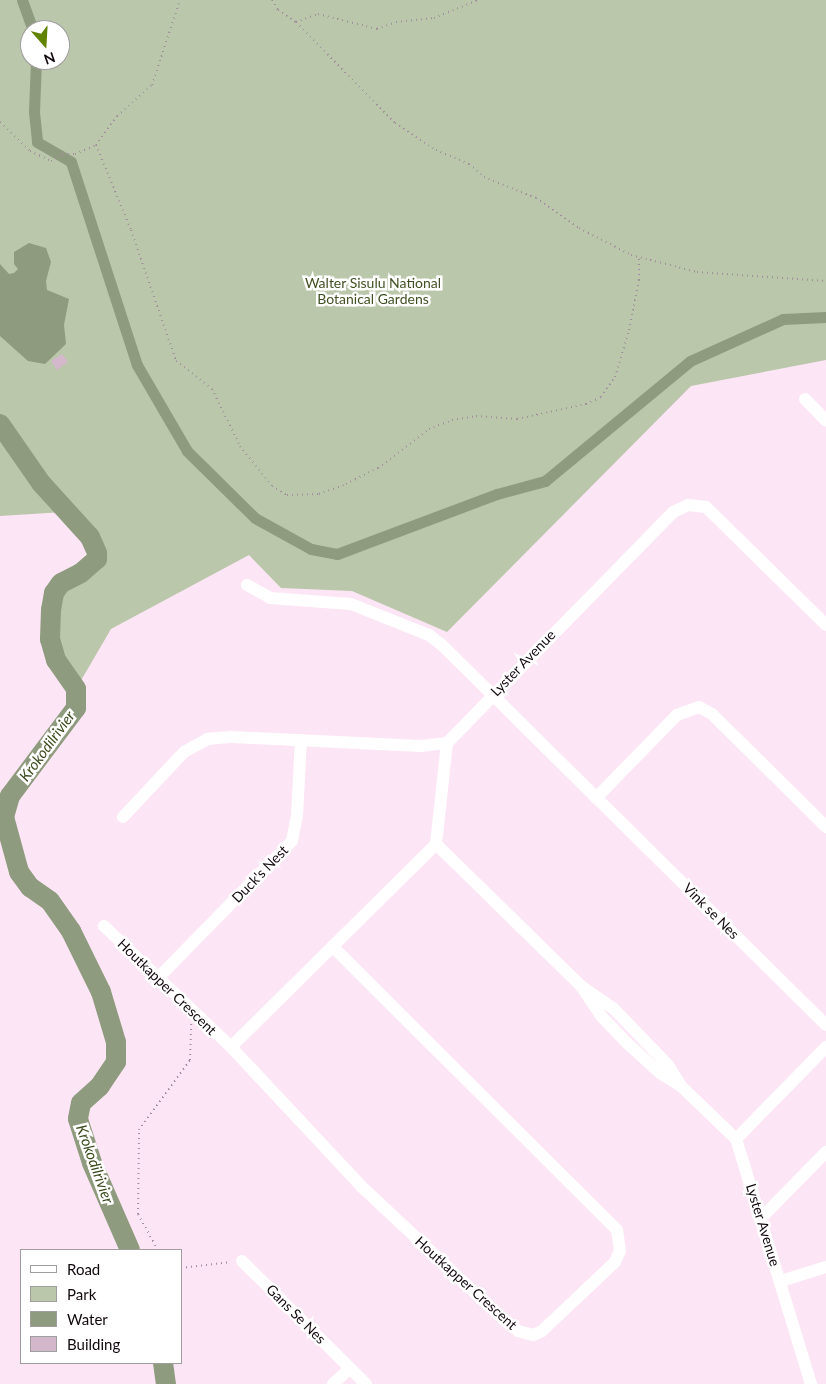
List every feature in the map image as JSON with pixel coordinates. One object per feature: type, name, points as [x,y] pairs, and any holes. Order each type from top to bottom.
[{"type":"street","points":[[805,399],[826,421]]},
{"type":"street","name":"Lyster Avenue","points":[[447,743],[672,512],[689,505],[706,507],[725,523],[826,625]]},
{"type":"street","name":"Vink se Nes","points":[[247,585],[270,598],[351,604],[428,635],[493,694],[826,1025]]},
{"type":"street","points":[[596,798],[677,716],[698,707],[712,714],[826,827]]},
{"type":"street","points":[[123,817],[195,744],[218,738],[422,746],[447,743],[436,844],[230,1047]]},
{"type":"street","name":"Duck's Nest","points":[[157,979],[292,841],[297,816],[302,740]]},
{"type":"street","name":"Lyster Avenue","points":[[436,844],[581,986],[602,1017],[628,1044],[660,1073],[681,1086],[736,1139],[811,1384]]},
{"type":"street","name":"Houtkapper Crescent","points":[[104,926],[157,979],[230,1047],[362,1187],[518,1331],[533,1335],[542,1331],[602,1276],[620,1252],[617,1230],[332,946]]},
{"type":"street","points":[[736,1139],[826,1047]]},
{"type":"street","points":[[761,1218],[826,1152]]},
{"type":"street","name":"Gans Se Nes","points":[[242,1261],[366,1384]]},
{"type":"street","points":[[781,1281],[826,1267]]},
{"type":"street","points":[[334,1384],[350,1368]]},
{"type":"path","points":[[0,122],[30,151],[51,161],[63,154],[75,154],[96,145],[117,116],[152,85],[180,0]]},
{"type":"path","points":[[272,0],[278,10],[296,22],[350,80],[395,122],[436,150],[469,164],[493,182],[536,198],[579,228],[639,258],[697,272],[826,281]]},
{"type":"path","points":[[296,22],[318,14],[376,29],[396,22],[434,18],[478,0]]},
{"type":"path","points":[[96,145],[131,230],[176,361],[212,389],[240,446],[272,486],[288,495],[319,494],[346,484],[378,468],[429,429],[452,420],[476,416],[512,420],[586,404],[601,397],[615,377],[629,330],[640,280],[639,258]]},
{"type":"path","points":[[157,1249],[138,1214],[139,1130],[190,1060],[192,1012]]},
{"type":"path","points":[[182,1268],[242,1261]]},
{"type":"green space","name":"Walter Sisulu National Botanical Gardens","points":[[0,0],[826,0],[826,360],[691,386],[447,632],[352,591],[281,588],[249,555],[111,629],[76,689],[56,667],[50,639],[54,593],[97,559],[92,541],[64,512],[0,516]]},
{"type":"water","points":[[29,243],[46,248],[51,262],[46,281],[47,290],[69,299],[64,325],[66,344],[45,364],[28,361],[0,336],[0,264],[9,274],[14,273],[18,269],[14,264],[14,252]]},
{"type":"building","points":[[62,354],[68,362],[57,370],[51,361]]},
{"type":"waterway","points":[[22,0],[29,20]]},
{"type":"waterway","points":[[36,70],[34,112],[37,142],[71,162],[137,365],[187,451],[255,518],[311,549],[337,554],[497,494],[545,481],[690,361],[783,319],[826,317]]},
{"type":"waterway","name":"Krokodilrivier","points":[[0,424],[41,483],[90,537],[97,553],[97,559],[81,573],[61,583],[54,593],[51,610],[50,639],[56,660],[76,689],[76,708],[10,796],[4,817],[19,872],[30,887],[50,901],[71,931],[101,992],[116,1042],[116,1062],[100,1086],[81,1103],[78,1119],[92,1163],[130,1249]]},
{"type":"waterway","name":"Krokodilrivier","points":[[163,1364],[166,1384]]}]
